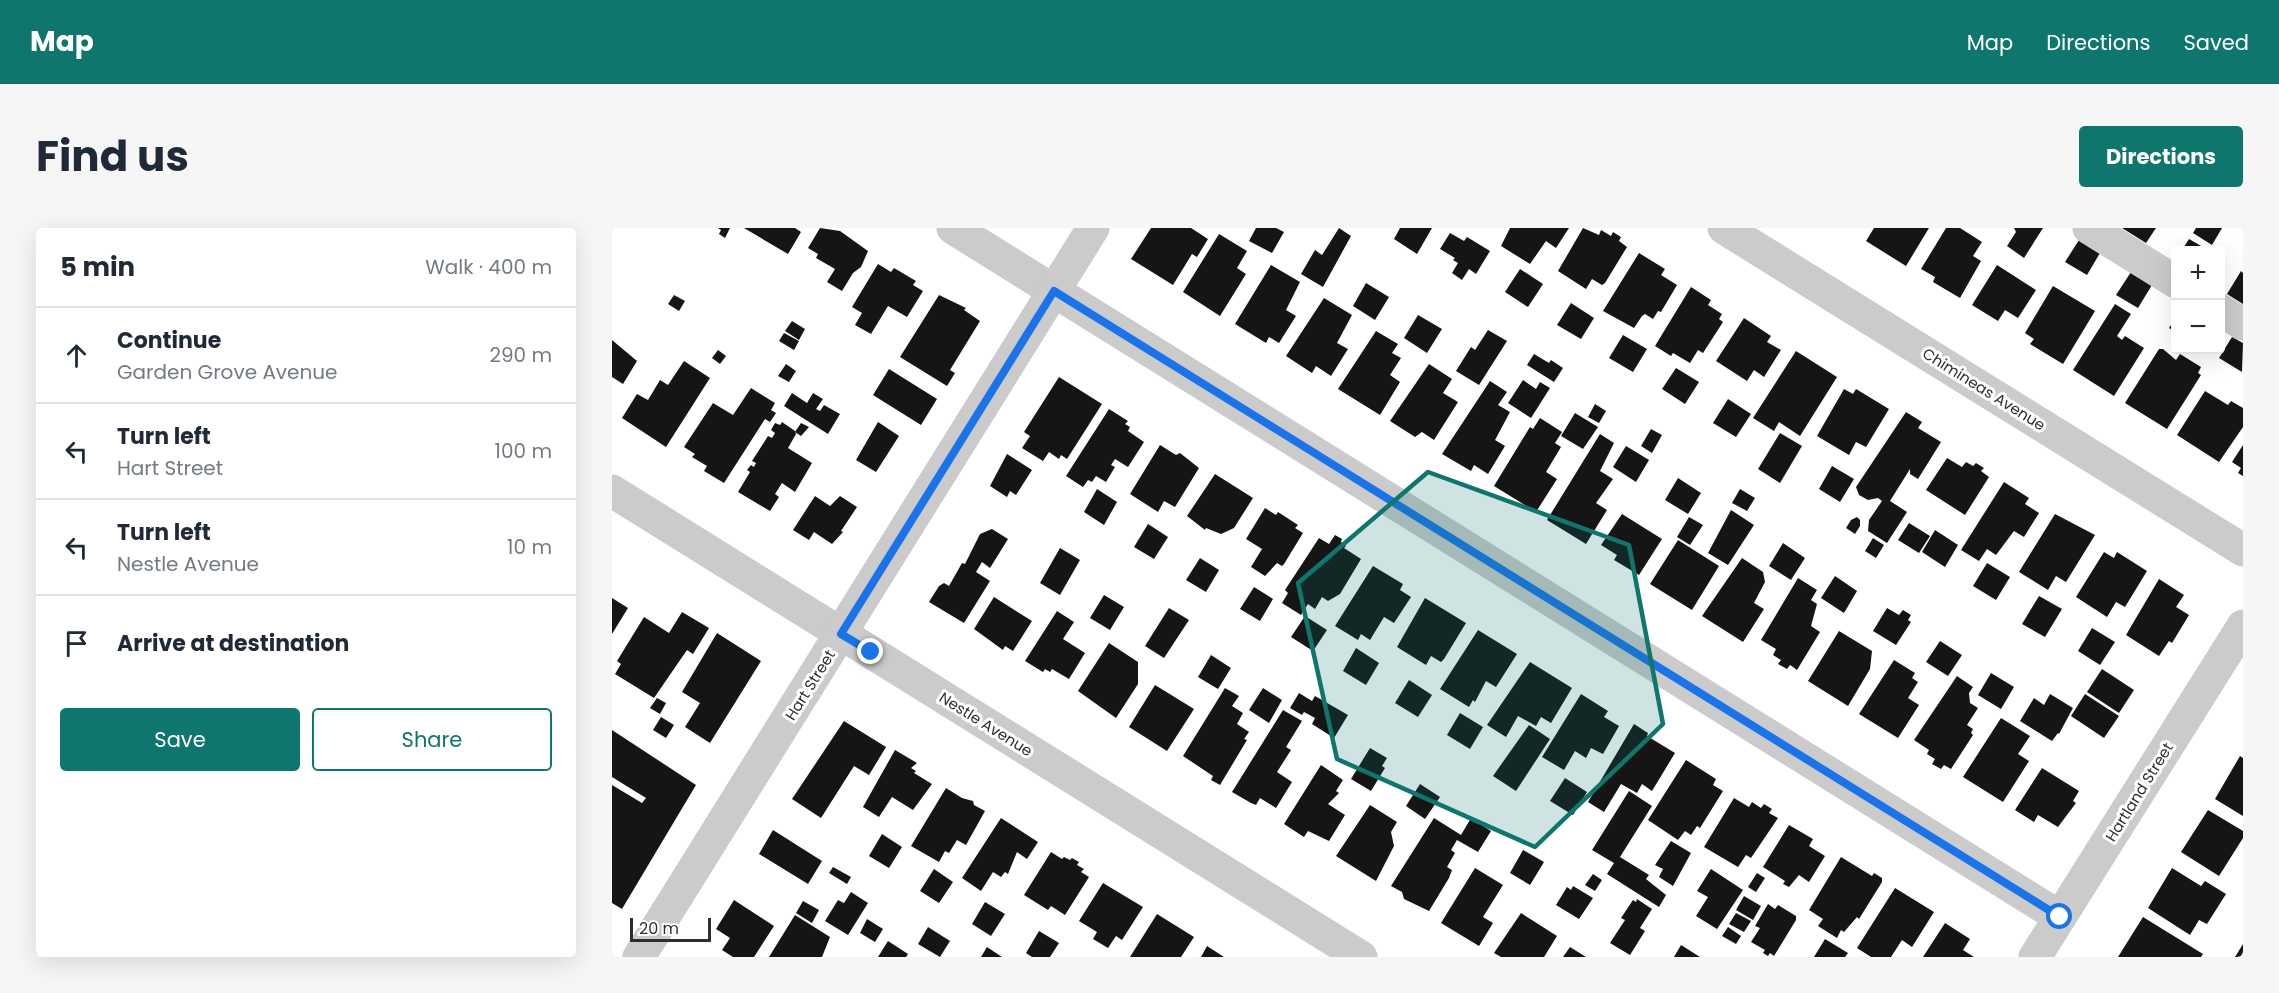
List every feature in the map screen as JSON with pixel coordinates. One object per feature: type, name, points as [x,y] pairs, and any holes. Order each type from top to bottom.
[{"type":"street","points":[[953,228],[2060,917]]},
{"type":"street","name":"Hart Street","points":[[639,957],[1093,228]]},
{"type":"street","name":"Chimineas Avenue","points":[[1725,228],[2243,550]]},
{"type":"street","points":[[2089,228],[2171,279]]},
{"type":"street","points":[[2225,313],[2243,324]]},
{"type":"street","name":"Nestle Avenue","points":[[612,491],[1360,957]]},
{"type":"street","name":"Hartland Street","points":[[2035,957],[2243,626]]},
{"type":"highlighted area","points":[[1428,472],[1629,545],[1663,724],[1535,847],[1337,759],[1298,583]]},
{"type":"building","points":[[718,228],[730,228],[725,238],[719,234],[721,230]]},
{"type":"building","points":[[744,228],[795,228],[801,232],[788,254]]},
{"type":"building","points":[[820,228],[840,231],[868,251],[861,267],[853,273],[842,291],[827,282],[835,269],[816,258],[818,254],[808,248]]},
{"type":"building","points":[[1151,228],[1191,228],[1208,239],[1197,257],[1192,254],[1173,285],[1131,259]]},
{"type":"building","points":[[1256,228],[1276,228],[1284,232],[1272,253],[1249,241]]},
{"type":"building","points":[[1339,228],[1351,236],[1323,287],[1301,274],[1315,250],[1322,255]]},
{"type":"building","points":[[1400,228],[1432,228],[1417,254],[1394,239]]},
{"type":"building","points":[[1510,228],[1569,228],[1556,248],[1546,241],[1530,264],[1501,246]]},
{"type":"building","points":[[1583,228],[1599,235],[1601,230],[1611,236],[1613,232],[1621,237],[1619,241],[1627,247],[1605,283],[1602,285],[1592,279],[1586,289],[1558,271]]},
{"type":"building","points":[[1874,228],[1929,228],[1906,266],[1866,241]]},
{"type":"building","points":[[1946,228],[1960,228],[1982,242],[1973,256],[1981,261],[1960,298],[1933,282],[1935,277],[1921,269]]},
{"type":"building","points":[[2014,228],[2043,228],[2024,258],[2007,246],[2016,232]]},
{"type":"building","points":[[2122,228],[2156,228],[2146,243]]},
{"type":"building","points":[[2196,228],[2222,228],[2212,245],[2193,233]]},
{"type":"building","points":[[1450,233],[1464,241],[1467,237],[1490,251],[1476,274],[1469,269],[1462,280],[1452,273],[1458,263],[1453,260],[1455,258],[1440,249]]},
{"type":"building","points":[[1219,234],[1247,251],[1237,268],[1246,274],[1220,316],[1183,292]]},
{"type":"building","points":[[2189,239],[2201,246],[2185,246]]},
{"type":"building","points":[[2079,240],[2100,253],[2087,275],[2065,262]]},
{"type":"building","points":[[1639,253],[1665,269],[1661,275],[1677,285],[1661,312],[1658,311],[1653,319],[1645,314],[1634,328],[1603,311]]},
{"type":"building","points":[[878,264],[891,272],[894,268],[916,281],[913,285],[923,291],[907,317],[888,306],[871,334],[855,325],[862,313],[852,307]]},
{"type":"building","points":[[1271,265],[1300,282],[1286,310],[1296,316],[1279,343],[1269,337],[1266,343],[1235,324]]},
{"type":"building","points":[[1997,265],[2036,290],[2018,318],[2005,310],[1998,321],[1972,305]]},
{"type":"building","points":[[1520,269],[1543,284],[1528,307],[1505,292]]},
{"type":"building","points":[[2241,271],[2243,273],[2243,304],[2227,294]]},
{"type":"building","points":[[2131,272],[2152,285],[2138,308],[2116,295]]},
{"type":"building","points":[[1366,283],[1389,297],[1375,320],[1353,306]]},
{"type":"building","points":[[2053,286],[2095,311],[2063,364],[2030,344],[2034,339],[2025,333]]},
{"type":"building","points":[[1691,287],[1711,300],[1708,305],[1722,314],[1719,319],[1723,322],[1703,353],[1698,350],[1690,363],[1673,353],[1671,356],[1655,346]]},
{"type":"building","points":[[674,295],[685,301],[679,311],[668,304]]},
{"type":"building","points":[[939,295],[966,308],[964,310],[980,321],[950,370],[955,373],[947,386],[900,357]]},
{"type":"building","points":[[1324,298],[1352,315],[1337,343],[1348,349],[1331,376],[1316,366],[1312,373],[1286,356]]},
{"type":"building","points":[[1571,303],[1594,318],[1581,339],[1557,325]]},
{"type":"building","points":[[2115,304],[2131,314],[2117,336],[2122,340],[2125,336],[2144,348],[2114,396],[2073,370]]},
{"type":"building","points":[[1418,315],[1442,329],[1427,353],[1404,338]]},
{"type":"building","points":[[1744,318],[1771,336],[1767,342],[1781,350],[1764,377],[1754,370],[1747,381],[1716,361]]},
{"type":"building","points":[[792,321],[805,329],[799,340],[785,331]]},
{"type":"building","points":[[1488,330],[1507,341],[1479,385],[1456,371],[1471,347],[1475,350]]},
{"type":"building","points":[[1376,331],[1398,344],[1392,353],[1401,358],[1390,375],[1400,382],[1380,415],[1338,389]]},
{"type":"building","points":[[784,333],[799,341],[794,350],[779,341]]},
{"type":"building","points":[[1623,335],[1647,349],[1633,372],[1609,358]]},
{"type":"building","points":[[2232,337],[2243,343],[2242,372],[2219,358],[2221,354],[2225,354],[2225,348]]},
{"type":"building","points":[[612,340],[637,361],[623,384],[612,377]]},
{"type":"building","points":[[2159,349],[2163,349],[2176,360],[2180,354],[2201,367],[2198,373],[2201,375],[2167,429],[2125,403]]},
{"type":"building","points":[[718,350],[726,356],[720,364],[712,358]]},
{"type":"building","points":[[1796,351],[1837,377],[1800,436],[1779,422],[1774,431],[1753,418]]},
{"type":"building","points":[[1534,354],[1549,363],[1551,360],[1563,368],[1554,382],[1527,365]]},
{"type":"building","points":[[684,361],[710,378],[666,447],[622,418],[637,394],[648,400],[660,380],[668,385]]},
{"type":"building","points":[[786,364],[796,371],[789,382],[778,376]]},
{"type":"building","points":[[1429,364],[1452,379],[1443,393],[1458,402],[1434,440],[1422,432],[1415,437],[1390,421]]},
{"type":"building","points":[[1676,368],[1699,382],[1685,404],[1662,389]]},
{"type":"building","points":[[889,369],[937,399],[921,425],[873,395]]},
{"type":"building","points":[[1059,377],[1102,404],[1067,459],[1061,455],[1059,459],[1049,452],[1043,461],[1022,448],[1030,436],[1024,432]]},
{"type":"building","points":[[1523,380],[1536,389],[1540,382],[1550,388],[1531,418],[1508,403]]},
{"type":"building","points":[[1490,381],[1507,392],[1498,405],[1510,412],[1495,440],[1505,446],[1488,474],[1474,465],[1471,471],[1442,454]]},
{"type":"building","points":[[751,388],[775,403],[771,410],[776,413],[770,422],[765,419],[724,483],[704,471],[707,466],[692,457],[695,454],[684,447],[713,403],[733,415]]},
{"type":"building","points":[[1844,389],[1853,394],[1856,389],[1889,409],[1866,447],[1856,442],[1849,455],[1817,436]]},
{"type":"building","points":[[2205,391],[2228,405],[2231,401],[2243,408],[2243,427],[2219,462],[2177,435]]},
{"type":"building","points":[[792,393],[807,403],[813,393],[823,399],[816,409],[820,411],[824,405],[840,414],[828,434],[784,406]]},
{"type":"building","points":[[1728,399],[1751,414],[1736,437],[1713,423]]},
{"type":"building","points":[[1595,404],[1606,411],[1599,423],[1588,417]]},
{"type":"building","points":[[1109,409],[1128,421],[1125,424],[1130,427],[1128,431],[1144,442],[1128,467],[1115,459],[1111,465],[1115,467],[1106,482],[1096,476],[1092,482],[1088,480],[1083,487],[1066,476]]},
{"type":"building","points":[[1906,412],[1922,422],[1918,428],[1941,442],[1918,479],[1910,474],[1910,469],[1890,501],[1907,512],[1887,543],[1868,531],[1869,520],[1882,501],[1878,498],[1868,500],[1859,495],[1856,487]]},
{"type":"building","points":[[1575,413],[1598,427],[1583,449],[1561,436]]},
{"type":"building","points":[[1540,418],[1562,432],[1555,443],[1561,447],[1546,472],[1557,479],[1536,512],[1494,486],[1530,427],[1533,429]]},
{"type":"building","points":[[782,422],[796,434],[788,448],[812,463],[795,492],[782,483],[775,494],[779,497],[770,511],[738,492],[750,472],[747,470],[751,465],[754,467],[756,463],[752,461],[768,436],[772,438],[775,433],[771,430],[775,423],[780,425]]},
{"type":"building","points":[[878,422],[899,436],[876,472],[856,460]]},
{"type":"building","points":[[801,423],[809,427],[801,436],[795,432]]},
{"type":"building","points":[[1651,429],[1662,435],[1652,453],[1641,446]]},
{"type":"building","points":[[1780,433],[1802,446],[1780,483],[1758,469]]},
{"type":"building","points":[[1600,434],[1614,443],[1600,471],[1613,479],[1596,503],[1607,510],[1586,544],[1547,520]]},
{"type":"building","points":[[1160,445],[1176,455],[1180,453],[1199,468],[1175,507],[1164,501],[1158,512],[1130,494]]},
{"type":"building","points":[[2243,445],[2243,476],[2238,473],[2241,468],[2232,462]]},
{"type":"building","points":[[1626,446],[1649,460],[1636,482],[1613,467]]},
{"type":"building","points":[[1007,454],[1032,470],[1016,495],[1010,491],[1007,497],[990,486]]},
{"type":"building","points":[[1947,458],[1962,467],[1966,462],[1973,466],[1976,463],[1984,468],[1981,471],[1989,477],[1965,515],[1926,490]]},
{"type":"building","points":[[1832,466],[1854,479],[1840,502],[1819,489]]},
{"type":"building","points":[[1215,474],[1253,498],[1234,528],[1221,534],[1206,528],[1205,530],[1187,516]]},
{"type":"building","points":[[1678,478],[1701,493],[1688,514],[1665,500]]},
{"type":"building","points":[[2004,482],[2029,498],[2025,504],[2039,513],[2024,537],[2014,531],[1996,555],[1987,549],[1979,561],[1961,550]]},
{"type":"building","points":[[1097,489],[1117,502],[1104,525],[1084,512]]},
{"type":"building","points":[[1740,489],[1755,498],[1747,511],[1732,503]]},
{"type":"building","points":[[815,496],[830,506],[840,496],[857,507],[841,531],[843,532],[832,544],[814,532],[809,540],[793,530]]},
{"type":"building","points":[[1265,508],[1276,515],[1278,512],[1298,525],[1295,528],[1303,533],[1284,564],[1282,566],[1277,563],[1265,576],[1251,567],[1262,549],[1246,539]]},
{"type":"building","points":[[1731,510],[1754,525],[1728,565],[1708,553]]},
{"type":"building","points":[[1622,514],[1662,539],[1639,575],[1614,560],[1617,555],[1601,545]]},
{"type":"building","points":[[2055,514],[2095,535],[2066,582],[2056,576],[2048,590],[2019,572]]},
{"type":"building","points":[[1689,517],[1703,525],[1690,545],[1677,537]]},
{"type":"building","points":[[1857,517],[1860,520],[1860,526],[1855,534],[1846,528],[1851,520]]},
{"type":"building","points":[[1909,523],[1930,536],[1919,553],[1898,540]]},
{"type":"building","points":[[1148,524],[1168,537],[1154,559],[1134,547]]},
{"type":"building","points":[[992,529],[1008,539],[990,568],[982,562],[976,572],[990,581],[964,623],[929,602],[939,586],[944,583],[949,586],[962,563],[965,564],[980,534]]},
{"type":"building","points":[[1935,530],[1958,545],[1945,567],[1922,552]]},
{"type":"building","points":[[1335,535],[1342,539],[1341,542],[1346,546],[1344,548],[1361,559],[1340,594],[1328,601],[1322,597],[1315,609],[1308,604],[1301,615],[1282,603],[1288,593],[1285,590],[1319,538],[1329,544]]},
{"type":"building","points":[[1873,538],[1884,545],[1876,558],[1865,551]]},
{"type":"building","points":[[1678,540],[1719,566],[1692,610],[1650,584]]},
{"type":"building","points":[[1783,543],[1805,558],[1791,580],[1769,566]]},
{"type":"building","points":[[1060,548],[1080,560],[1060,595],[1040,583]]},
{"type":"building","points":[[2104,552],[2114,558],[2117,552],[2147,571],[2125,607],[2116,602],[2107,617],[2076,597]]},
{"type":"building","points":[[1200,558],[1219,570],[1206,592],[1186,580]]},
{"type":"building","points":[[1742,558],[1763,572],[1765,582],[1754,603],[1764,609],[1743,642],[1702,616]]},
{"type":"building","points":[[1987,563],[2010,577],[1996,600],[1973,586]]},
{"type":"building","points":[[1373,566],[1403,584],[1400,590],[1411,597],[1394,623],[1384,617],[1370,640],[1361,634],[1358,640],[1335,626]]},
{"type":"building","points":[[1835,576],[1857,591],[1844,613],[1821,598]]},
{"type":"building","points":[[1798,578],[1817,590],[1811,600],[1817,604],[1811,626],[1820,632],[1797,670],[1790,665],[1787,669],[1778,664],[1781,660],[1773,655],[1776,649],[1761,640]]},
{"type":"building","points":[[2159,579],[2184,595],[2176,607],[2189,615],[2172,643],[2169,641],[2159,656],[2126,635]]},
{"type":"building","points":[[1254,587],[1273,599],[1260,621],[1240,609]]},
{"type":"building","points":[[1104,595],[1124,607],[1110,630],[1090,618]]},
{"type":"building","points":[[2039,596],[2062,609],[2045,637],[2022,624]]},
{"type":"building","points":[[994,597],[1032,621],[1013,651],[1005,646],[1003,650],[974,629]]},
{"type":"building","points":[[612,598],[628,608],[612,634]]},
{"type":"building","points":[[1425,598],[1466,623],[1444,659],[1441,662],[1431,656],[1426,665],[1397,647]]},
{"type":"building","points":[[1169,608],[1189,620],[1164,658],[1145,646]]},
{"type":"building","points":[[1887,608],[1899,615],[1903,610],[1911,615],[1908,620],[1911,622],[1896,645],[1873,631]]},
{"type":"building","points":[[1057,611],[1074,622],[1063,639],[1085,653],[1069,679],[1052,669],[1050,672],[1045,669],[1043,672],[1025,661]]},
{"type":"building","points":[[682,612],[709,628],[693,654],[687,650],[654,698],[615,674],[621,664],[617,661],[644,617],[669,633]]},
{"type":"building","points":[[1305,616],[1327,630],[1313,651],[1291,637]]},
{"type":"building","points":[[2092,628],[2115,642],[2100,665],[2078,651]]},
{"type":"building","points":[[1478,630],[1517,654],[1496,687],[1486,681],[1475,702],[1473,700],[1469,707],[1440,689]]},
{"type":"building","points":[[1839,631],[1872,651],[1870,669],[1848,706],[1808,681]]},
{"type":"building","points":[[717,633],[761,661],[710,743],[685,727],[700,703],[682,692]]},
{"type":"building","points":[[1940,641],[1962,655],[1948,676],[1926,662]]},
{"type":"building","points":[[1109,643],[1138,662],[1138,684],[1116,718],[1078,691]]},
{"type":"building","points":[[1356,648],[1379,663],[1366,685],[1343,671]]},
{"type":"building","points":[[1211,655],[1231,668],[1218,689],[1198,677]]},
{"type":"building","points":[[1894,660],[1915,673],[1912,678],[1918,682],[1908,698],[1919,705],[1898,738],[1859,714]]},
{"type":"building","points":[[1530,662],[1572,688],[1551,723],[1541,717],[1536,726],[1518,716],[1506,737],[1487,725]]},
{"type":"building","points":[[2102,669],[2134,690],[2119,713],[2087,692]]},
{"type":"building","points":[[1991,673],[2014,687],[2001,709],[1978,695]]},
{"type":"building","points":[[1957,676],[1973,687],[1969,693],[1970,703],[1978,708],[1967,725],[1973,729],[1971,733],[1973,735],[1951,769],[1944,765],[1941,769],[1932,764],[1935,759],[1927,754],[1929,750],[1914,740]]},
{"type":"building","points":[[1409,680],[1432,695],[1418,717],[1395,703]]},
{"type":"building","points":[[1155,685],[1194,709],[1167,751],[1129,727]]},
{"type":"building","points":[[1225,688],[1239,696],[1232,706],[1243,713],[1237,724],[1249,732],[1244,739],[1247,740],[1220,785],[1211,780],[1213,776],[1183,756]]},
{"type":"building","points":[[1263,688],[1282,700],[1269,723],[1249,710]]},
{"type":"building","points":[[1299,693],[1312,701],[1315,696],[1348,715],[1334,738],[1312,724],[1315,718],[1304,712],[1302,715],[1290,708]]},
{"type":"building","points":[[1581,694],[1608,711],[1604,717],[1619,726],[1603,754],[1591,748],[1586,758],[1575,751],[1564,770],[1542,757]]},
{"type":"building","points":[[2050,694],[2073,708],[2059,734],[2052,741],[2020,721],[2034,698],[2044,705]]},
{"type":"building","points":[[2085,694],[2119,716],[2104,738],[2071,716]]},
{"type":"building","points":[[657,698],[666,703],[660,714],[650,708]]},
{"type":"building","points":[[1283,710],[1302,721],[1286,747],[1291,750],[1277,772],[1292,782],[1276,808],[1260,798],[1256,805],[1232,792]]},
{"type":"building","points":[[1460,713],[1483,727],[1470,749],[1447,735]]},
{"type":"building","points":[[661,717],[674,725],[666,738],[653,730]]},
{"type":"building","points":[[2001,718],[2030,736],[2018,754],[2029,761],[2003,802],[1963,777]]},
{"type":"building","points":[[844,721],[886,747],[869,775],[854,766],[821,818],[792,799]]},
{"type":"building","points":[[1634,724],[1648,733],[1647,736],[1675,753],[1652,791],[1642,784],[1637,793],[1621,784],[1604,812],[1588,802]]},
{"type":"building","points":[[1529,725],[1550,739],[1516,791],[1493,776]]},
{"type":"building","points":[[612,730],[696,785],[622,909],[612,903],[612,785],[642,803],[646,798],[612,777]]},
{"type":"building","points":[[1370,748],[1387,758],[1382,766],[1385,768],[1371,791],[1351,779]]},
{"type":"building","points":[[895,750],[917,763],[911,768],[916,771],[914,773],[932,784],[913,810],[892,797],[879,817],[863,807]]},
{"type":"building","points":[[2240,756],[2243,758],[2243,816],[2215,799]]},
{"type":"building","points":[[1686,760],[1716,779],[1713,785],[1723,791],[1700,828],[1697,826],[1691,835],[1685,831],[1678,840],[1648,820]]},
{"type":"building","points":[[1321,765],[1343,780],[1336,791],[1339,793],[1328,804],[1345,815],[1329,841],[1308,831],[1304,837],[1284,824]]},
{"type":"building","points":[[2042,768],[2079,791],[2073,801],[2076,803],[2058,827],[2038,815],[2034,822],[2015,810]]},
{"type":"building","points":[[1565,778],[1587,792],[1573,815],[1550,801]]},
{"type":"building","points":[[1420,784],[1440,797],[1425,819],[1406,806]]},
{"type":"building","points":[[946,788],[962,798],[973,801],[974,805],[985,811],[966,845],[957,840],[949,853],[945,851],[939,862],[911,846]]},
{"type":"building","points":[[1629,791],[1652,806],[1620,857],[1649,875],[1646,879],[1666,895],[1659,907],[1607,874],[1614,863],[1592,850]]},
{"type":"building","points":[[1734,798],[1749,807],[1752,802],[1761,808],[1764,804],[1772,809],[1769,813],[1778,818],[1751,858],[1746,855],[1738,867],[1704,847]]},
{"type":"building","points":[[1370,805],[1397,822],[1391,832],[1394,846],[1376,881],[1336,856]]},
{"type":"building","points":[[2208,810],[2243,831],[2243,838],[2219,876],[2181,852]]},
{"type":"building","points":[[1001,818],[1038,842],[1027,859],[1017,852],[1008,874],[1005,872],[1001,877],[993,872],[981,891],[962,878]]},
{"type":"building","points":[[1434,818],[1461,835],[1471,818],[1491,831],[1478,852],[1457,840],[1451,850],[1455,853],[1447,867],[1452,870],[1449,878],[1429,911],[1404,899],[1402,892],[1391,886]]},
{"type":"building","points":[[1789,825],[1813,839],[1809,846],[1825,856],[1809,882],[1799,875],[1789,887],[1783,884],[1785,881],[1763,867]]},
{"type":"building","points":[[773,830],[822,861],[808,884],[759,854]]},
{"type":"building","points":[[882,834],[902,847],[889,868],[869,856]]},
{"type":"building","points":[[1671,841],[1691,853],[1673,886],[1659,877],[1663,869],[1655,865]]},
{"type":"building","points":[[1523,850],[1544,862],[1530,885],[1510,873]]},
{"type":"building","points":[[1051,852],[1062,859],[1072,858],[1079,862],[1077,865],[1084,869],[1081,872],[1089,877],[1065,915],[1051,906],[1048,910],[1024,895]]},
{"type":"building","points":[[1841,857],[1872,876],[1874,873],[1882,878],[1882,882],[1859,919],[1857,917],[1844,932],[1841,930],[1837,938],[1818,926],[1823,919],[1809,910]]},
{"type":"building","points":[[833,867],[851,877],[847,884],[829,873]]},
{"type":"building","points":[[1475,868],[1503,885],[1483,917],[1493,923],[1479,946],[1441,923]]},
{"type":"building","points":[[2172,868],[2201,886],[2205,881],[2226,894],[2207,924],[2199,920],[2190,935],[2148,908]]},
{"type":"building","points":[[934,869],[953,882],[939,903],[920,891]]},
{"type":"building","points":[[1711,869],[1743,890],[1717,929],[1696,916],[1708,897],[1697,891]]},
{"type":"building","points":[[1757,873],[1765,878],[1756,892],[1748,887]]},
{"type":"building","points":[[1593,874],[1602,880],[1595,891],[1585,885]]},
{"type":"building","points":[[1103,883],[1143,907],[1122,940],[1116,936],[1108,948],[1093,939],[1097,932],[1079,921]]},
{"type":"building","points":[[1573,886],[1593,898],[1579,919],[1556,905],[1567,887],[1571,890]]},
{"type":"building","points":[[1895,888],[1934,912],[1912,947],[1902,940],[1891,957],[1871,957],[1857,948]]},
{"type":"building","points":[[851,892],[868,903],[848,935],[825,921],[838,900],[844,903]]},
{"type":"building","points":[[1744,896],[1761,906],[1753,920],[1736,910]]},
{"type":"building","points":[[1637,899],[1652,909],[1640,928],[1645,931],[1630,955],[1610,943],[1625,920],[1621,918],[1633,900],[1636,902]]},
{"type":"building","points":[[734,900],[774,926],[754,957],[733,957],[722,950],[730,938],[716,929]]},
{"type":"building","points":[[803,901],[819,910],[812,923],[796,913]]},
{"type":"building","points":[[985,902],[1005,914],[991,936],[972,924]]},
{"type":"building","points":[[1768,904],[1775,909],[1778,905],[1796,916],[1796,920],[1774,956],[1770,953],[1768,956],[1763,953],[1765,950],[1751,942],[1760,928],[1755,926]]},
{"type":"building","points":[[1521,913],[1557,936],[1544,957],[1501,957],[1494,953]]},
{"type":"building","points":[[1736,913],[1751,921],[1744,932],[1729,924]]},
{"type":"building","points":[[1157,914],[1194,937],[1181,957],[1130,957]]},
{"type":"building","points":[[795,915],[830,937],[822,957],[769,957]]},
{"type":"building","points":[[2143,917],[2203,954],[2201,957],[2118,957]]},
{"type":"building","points":[[867,919],[883,929],[875,942],[860,933]]},
{"type":"building","points":[[1945,923],[1970,939],[1963,950],[1974,957],[1923,957]]},
{"type":"building","points":[[928,927],[950,941],[940,957],[918,944]]},
{"type":"building","points":[[1728,927],[1741,936],[1736,944],[1722,936]]},
{"type":"building","points":[[1039,931],[1059,943],[1050,957],[1032,957],[1026,953]]},
{"type":"building","points":[[1825,939],[1848,953],[1845,957],[1814,957]]},
{"type":"building","points":[[888,941],[908,954],[906,957],[878,957]]},
{"type":"building","points":[[2243,944],[2243,957],[2235,957]]},
{"type":"building","points":[[1681,945],[1700,957],[1674,957]]},
{"type":"building","points":[[1207,946],[1224,957],[1201,957]]},
{"type":"building","points":[[987,947],[1002,957],[981,957]]},
{"type":"building","points":[[1570,947],[1586,957],[1563,957]]},
{"type":"route","points":[[871,652],[841,634],[1054,291],[2060,917]]}]
